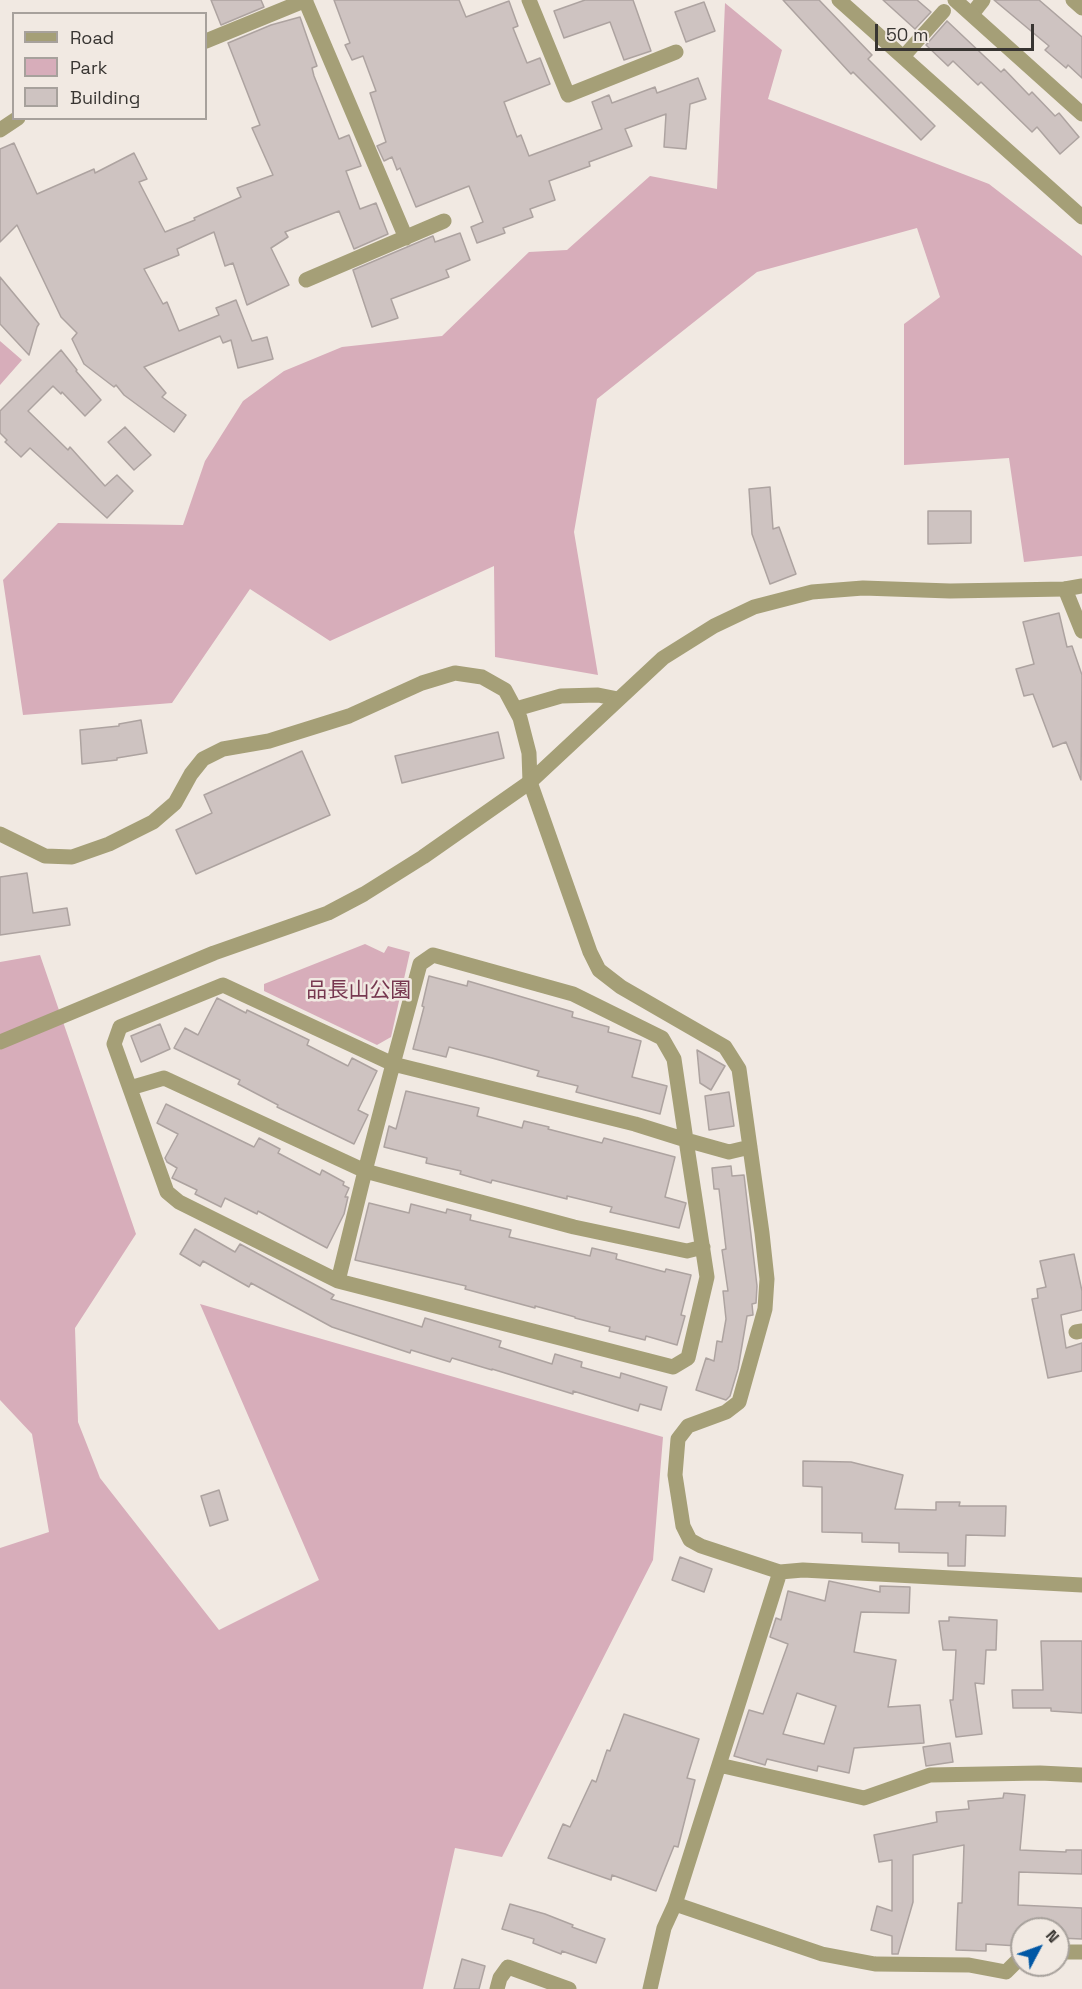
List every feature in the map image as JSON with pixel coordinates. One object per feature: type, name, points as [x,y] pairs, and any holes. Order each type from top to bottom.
[{"type":"street","points":[[207,41],[305,0],[406,238]]},
{"type":"street","points":[[529,0],[568,95],[676,52]]},
{"type":"street","points":[[839,0],[1082,217]]},
{"type":"street","points":[[955,0],[1082,114]]},
{"type":"street","points":[[972,14],[983,0]]},
{"type":"street","points":[[1073,0],[1082,8]]},
{"type":"street","points":[[903,57],[944,11]]},
{"type":"street","points":[[0,130],[15,120]]},
{"type":"street","points":[[306,280],[444,221]]},
{"type":"street","points":[[0,1042],[214,953],[328,913],[423,857],[530,782],[663,658],[714,626],[754,607],[812,592],[863,588],[950,591],[1065,589],[1082,586]]},
{"type":"street","points":[[1065,589],[1082,632]]},
{"type":"street","points":[[0,834],[45,856],[72,857],[109,844],[153,822],[174,803],[203,759],[223,749],[269,741],[349,716],[422,683],[455,673],[482,677],[505,690],[516,709],[529,753],[530,782],[590,952],[599,970],[621,987],[725,1047],[739,1069],[767,1279],[765,1309],[739,1402],[726,1412],[688,1426],[678,1439],[675,1475],[682,1526],[690,1540],[701,1546],[780,1572],[803,1570],[1082,1585]]},
{"type":"street","points":[[516,709],[561,696],[598,695],[618,699]]},
{"type":"street","points":[[338,1281],[365,1171],[393,1064],[420,964],[433,955],[573,994],[662,1038],[674,1059],[686,1140],[703,1247],[707,1277],[687,1358],[673,1367],[338,1281],[179,1202],[167,1192],[114,1044],[120,1028],[223,985],[393,1064],[635,1124],[686,1140],[729,1152],[750,1147]]},
{"type":"street","points":[[130,1088],[164,1078],[365,1171],[574,1227],[687,1251],[703,1247]]},
{"type":"street","points":[[650,1989],[664,1928],[675,1904],[780,1572]]},
{"type":"street","points":[[719,1764],[864,1798],[930,1775],[1040,1773],[1082,1775]]},
{"type":"street","points":[[675,1904],[822,1954],[875,1964],[969,1965],[1006,1972],[1010,1968]]},
{"type":"street","points":[[497,1989],[500,1978],[508,1967],[568,1989]]},
{"type":"green space","points":[[725,3],[782,50],[768,99],[989,184],[1082,256],[1082,556],[1024,562],[1009,458],[904,465],[904,324],[940,297],[917,228],[757,272],[597,399],[574,532],[598,675],[495,657],[494,566],[330,641],[250,589],[172,703],[23,715],[3,580],[58,523],[183,525],[205,461],[243,401],[284,371],[342,347],[442,336],[529,252],[567,250],[650,176],[717,189]]},
{"type":"green space","points":[[0,341],[22,360],[0,385]]},
{"type":"green space","name":"品長山公園","points":[[365,944],[384,953],[388,946],[410,952],[391,1037],[377,1045],[264,991],[264,984]]},
{"type":"green space","points":[[40,955],[136,1234],[75,1328],[78,1422],[100,1478],[219,1630],[319,1580],[200,1304],[663,1437],[653,1560],[502,1857],[455,1848],[423,1989],[0,1989],[0,1548],[49,1532],[32,1434],[0,1400],[0,962]]},
{"type":"building","points":[[211,0],[261,0],[264,7],[221,25]]},
{"type":"building","points":[[334,0],[459,0],[466,17],[509,1],[518,26],[513,28],[527,63],[540,58],[550,84],[504,102],[517,137],[521,135],[529,156],[602,129],[592,102],[609,95],[612,103],[655,87],[657,93],[698,78],[706,99],[690,104],[686,149],[664,147],[666,114],[625,129],[632,146],[589,162],[590,166],[549,181],[555,200],[530,209],[533,217],[503,228],[505,233],[477,243],[471,227],[483,222],[469,186],[416,207],[400,168],[397,170],[392,157],[384,161],[377,146],[386,142],[370,93],[376,91],[363,56],[352,60],[345,45],[350,43]]},
{"type":"building","points":[[585,0],[633,0],[651,51],[624,60],[610,22],[564,38],[554,11]]},
{"type":"building","points":[[783,0],[819,0],[872,55],[868,59],[935,126],[921,140],[853,72],[851,74]]},
{"type":"building","points":[[883,0],[917,0],[931,12],[915,29]]},
{"type":"building","points":[[994,0],[1039,0],[1082,37],[1082,78],[1068,65],[1066,68],[1045,50],[1049,46]]},
{"type":"building","points":[[704,2],[715,31],[686,42],[675,12]]},
{"type":"building","points":[[300,17],[317,66],[312,68],[314,76],[339,139],[349,135],[361,166],[346,171],[360,209],[376,203],[388,234],[354,249],[339,211],[285,232],[288,237],[271,248],[289,285],[247,305],[233,263],[225,266],[214,232],[177,249],[179,255],[144,269],[163,304],[167,302],[179,331],[219,315],[216,308],[236,300],[252,341],[267,337],[273,359],[238,368],[231,340],[223,343],[220,336],[144,367],[166,393],[162,397],[186,415],[174,432],[124,395],[116,385],[114,387],[84,364],[72,339],[77,333],[61,317],[17,225],[0,242],[0,149],[14,143],[37,194],[94,169],[95,173],[134,153],[147,179],[139,182],[165,232],[195,220],[194,218],[241,197],[237,188],[273,175],[252,128],[260,125],[228,43],[271,25]]},
{"type":"building","points":[[947,21],[1001,72],[1004,69],[1029,95],[1032,92],[1055,116],[1059,113],[1079,137],[1060,154],[1037,127],[1032,132],[981,82],[978,85],[953,61],[948,66],[926,45]]},
{"type":"building","points":[[460,233],[470,260],[446,270],[449,277],[391,299],[398,318],[372,327],[353,270],[433,236],[435,242]]},
{"type":"building","points":[[0,277],[39,324],[29,355],[0,324]]},
{"type":"building","points":[[61,350],[101,400],[85,416],[53,386],[28,411],[68,450],[70,447],[105,486],[117,475],[133,491],[107,518],[30,448],[21,457],[5,442],[7,440],[0,433],[0,411]]},
{"type":"building","points":[[125,427],[151,455],[134,470],[108,442]]},
{"type":"building","points":[[770,487],[773,529],[779,527],[796,574],[770,584],[752,534],[749,489]]},
{"type":"building","points":[[928,511],[971,511],[971,543],[928,544]]},
{"type":"building","points":[[1059,613],[1067,647],[1072,646],[1082,675],[1081,780],[1066,742],[1053,747],[1033,694],[1024,696],[1016,669],[1034,664],[1023,622]]},
{"type":"building","points":[[141,720],[147,753],[117,758],[117,760],[82,764],[80,730],[119,726],[119,724]]},
{"type":"building","points":[[498,732],[504,758],[402,783],[395,756]]},
{"type":"building","points":[[302,751],[330,815],[196,874],[176,830],[212,813],[204,795]]},
{"type":"building","points":[[27,873],[33,913],[67,908],[70,925],[0,935],[0,877]]},
{"type":"building","points":[[429,976],[467,986],[468,981],[573,1012],[572,1017],[609,1027],[608,1032],[641,1041],[632,1077],[667,1086],[660,1114],[576,1092],[578,1086],[537,1076],[539,1071],[492,1058],[449,1047],[446,1057],[413,1049]]},
{"type":"building","points":[[217,998],[309,1040],[307,1045],[348,1066],[352,1058],[377,1071],[358,1110],[368,1115],[354,1144],[277,1107],[278,1105],[238,1084],[240,1080],[174,1048],[185,1028],[198,1035]]},
{"type":"building","points":[[160,1024],[170,1049],[141,1062],[131,1036]]},
{"type":"building","points":[[697,1050],[725,1066],[711,1090],[700,1083]]},
{"type":"building","points":[[406,1091],[479,1108],[477,1116],[522,1128],[524,1121],[602,1143],[604,1138],[675,1157],[665,1197],[686,1203],[679,1228],[610,1212],[612,1207],[567,1196],[567,1199],[492,1180],[491,1183],[460,1174],[461,1171],[426,1163],[427,1158],[384,1147],[389,1126],[396,1129]]},
{"type":"building","points":[[729,1092],[734,1126],[709,1130],[705,1096]]},
{"type":"building","points":[[166,1104],[254,1147],[259,1138],[280,1149],[278,1153],[320,1175],[322,1170],[344,1182],[343,1185],[349,1188],[345,1197],[348,1197],[344,1214],[327,1248],[258,1211],[257,1214],[225,1198],[221,1207],[195,1194],[197,1190],[172,1178],[177,1168],[165,1158],[178,1134],[157,1123]]},
{"type":"building","points":[[731,1166],[732,1176],[744,1175],[757,1286],[756,1303],[752,1304],[753,1315],[747,1316],[738,1369],[730,1396],[726,1400],[696,1390],[706,1358],[714,1361],[717,1341],[722,1342],[726,1319],[723,1291],[728,1291],[722,1250],[726,1249],[719,1189],[714,1189],[712,1168]]},
{"type":"building","points":[[369,1203],[409,1213],[411,1204],[446,1213],[447,1209],[471,1215],[470,1220],[511,1230],[509,1237],[590,1256],[592,1248],[617,1254],[616,1259],[665,1272],[666,1269],[691,1275],[681,1315],[685,1316],[677,1345],[646,1336],[645,1340],[609,1331],[610,1327],[465,1289],[466,1286],[355,1260]]},
{"type":"building","points":[[195,1229],[235,1252],[240,1244],[334,1295],[331,1299],[422,1327],[425,1318],[501,1341],[499,1347],[552,1364],[555,1354],[582,1362],[581,1367],[620,1378],[621,1373],[667,1387],[661,1410],[640,1404],[638,1411],[452,1358],[450,1362],[411,1350],[410,1353],[332,1327],[251,1283],[249,1287],[203,1261],[200,1266],[180,1254]]},
{"type":"building","points":[[1074,1254],[1082,1291],[1082,1310],[1061,1315],[1066,1348],[1082,1343],[1082,1371],[1048,1378],[1032,1299],[1038,1298],[1037,1289],[1046,1287],[1040,1261]]},
{"type":"building","points":[[803,1461],[851,1462],[903,1475],[895,1509],[936,1510],[936,1502],[960,1502],[959,1506],[1006,1506],[1005,1536],[966,1535],[965,1566],[948,1566],[948,1553],[899,1552],[899,1543],[862,1542],[862,1533],[822,1532],[822,1487],[803,1486]]},
{"type":"building","points":[[219,1490],[228,1520],[210,1526],[201,1496]]},
{"type":"building","points":[[680,1557],[712,1569],[704,1592],[672,1580]]},
{"type":"building","points":[[829,1581],[880,1592],[880,1586],[910,1587],[909,1613],[861,1612],[854,1652],[896,1660],[888,1707],[920,1705],[924,1743],[854,1748],[849,1773],[818,1766],[817,1771],[767,1759],[765,1765],[734,1756],[749,1710],[763,1714],[788,1644],[770,1637],[776,1618],[781,1620],[788,1591],[825,1601]],"holes":[[[797,1693],[836,1706],[824,1744],[783,1734]]]},
{"type":"building","points":[[949,1617],[997,1620],[996,1650],[986,1650],[984,1684],[975,1683],[982,1734],[956,1737],[950,1700],[953,1700],[956,1650],[943,1650],[939,1621],[949,1621]]},
{"type":"building","points":[[1041,1641],[1082,1641],[1082,1713],[1051,1711],[1051,1708],[1013,1708],[1012,1690],[1043,1690]]},
{"type":"building","points":[[624,1714],[699,1739],[687,1778],[695,1780],[678,1847],[674,1846],[656,1891],[612,1875],[611,1880],[548,1858],[563,1824],[570,1827],[592,1780],[596,1782],[607,1750],[610,1751]]},
{"type":"building","points":[[950,1743],[953,1762],[926,1766],[923,1747]]},
{"type":"building","points":[[1004,1793],[1025,1795],[1020,1850],[1066,1852],[1066,1850],[1082,1850],[1082,1874],[1019,1872],[1018,1905],[1082,1908],[1082,1939],[1070,1938],[1070,1917],[1010,1917],[1010,1946],[986,1944],[986,1951],[956,1950],[958,1903],[962,1903],[964,1845],[913,1855],[913,1902],[898,1954],[892,1954],[892,1936],[871,1930],[877,1906],[892,1911],[892,1860],[879,1862],[874,1835],[937,1822],[936,1812],[969,1809],[968,1801],[1003,1798]]},
{"type":"building","points":[[510,1904],[545,1914],[605,1939],[596,1963],[562,1951],[561,1954],[533,1943],[534,1939],[502,1929]]},
{"type":"building","points":[[462,1959],[485,1966],[479,1989],[454,1989]]}]
